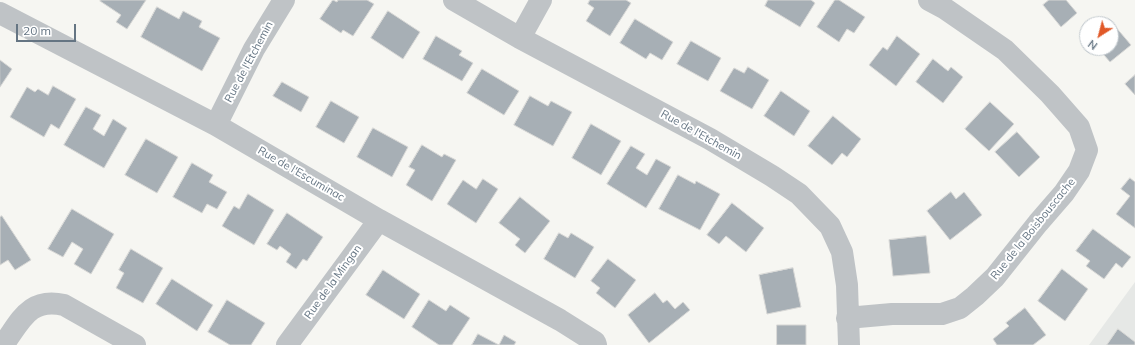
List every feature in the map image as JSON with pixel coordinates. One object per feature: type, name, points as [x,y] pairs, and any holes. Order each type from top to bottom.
[{"type":"street","name":"Rue de l'Etchemin","points":[[216,125],[254,49],[284,0]]},
{"type":"street","name":"Rue de l'Etchemin","points":[[454,0],[520,38],[710,139],[799,194],[830,226],[842,252],[847,285],[849,345]]},
{"type":"street","points":[[520,38],[541,0]]},
{"type":"street","name":"Rue de la Boisbouscache","points":[[847,318],[892,314],[942,314],[960,308],[995,277],[1064,192],[1079,171],[1087,150],[1079,127],[1050,94],[1005,50],[944,8],[929,0]]},
{"type":"street","name":"Rue de l'Escuminac","points":[[0,13],[216,125],[379,220],[560,320],[595,342],[596,345]]},
{"type":"street","name":"Rue de la Mingan","points":[[287,345],[379,220]]},
{"type":"street","points":[[3,345],[28,310],[44,303],[54,303],[64,305],[135,345]]},
{"type":"shaded area","points":[[1135,282],[1135,345],[1089,345]]},
{"type":"building","points":[[146,0],[127,29],[116,22],[121,15],[100,1]]},
{"type":"building","points":[[333,0],[337,2],[338,0],[367,0],[374,4],[353,36],[343,30],[341,33],[320,19]]},
{"type":"building","points":[[590,0],[626,0],[631,3],[610,36],[586,21],[594,8],[588,4]]},
{"type":"building","points":[[768,0],[811,0],[815,3],[800,27],[765,6]]},
{"type":"building","points":[[835,0],[839,0],[865,17],[854,33],[847,29],[839,42],[817,27]]},
{"type":"building","points":[[1049,0],[1066,0],[1077,13],[1061,27],[1043,5]]},
{"type":"building","points":[[157,7],[179,19],[183,11],[202,21],[199,27],[220,38],[202,71],[141,37]]},
{"type":"building","points":[[388,11],[420,32],[403,59],[371,38]]},
{"type":"building","points":[[635,19],[673,42],[662,60],[650,53],[646,59],[620,43]]},
{"type":"building","points":[[1119,31],[1131,45],[1119,55]]},
{"type":"building","points":[[436,36],[462,51],[459,55],[473,63],[462,81],[423,59]]},
{"type":"building","points":[[897,36],[920,54],[896,86],[869,65],[883,47],[887,50]]},
{"type":"building","points":[[691,41],[721,58],[708,81],[677,64]]},
{"type":"building","points":[[1105,56],[1117,56],[1110,62]]},
{"type":"building","points":[[933,59],[948,71],[951,67],[963,77],[943,103],[916,82]]},
{"type":"building","points":[[0,60],[12,69],[0,87]]},
{"type":"building","points":[[748,67],[769,80],[752,109],[720,91],[734,68],[744,73]]},
{"type":"building","points":[[482,69],[519,91],[504,115],[467,93]]},
{"type":"building","points":[[1135,75],[1135,95],[1125,84]]},
{"type":"building","points":[[282,82],[309,97],[301,112],[273,96]]},
{"type":"building","points":[[53,86],[76,99],[59,129],[51,124],[44,137],[10,117],[27,87],[35,92],[38,89],[48,95]]},
{"type":"building","points":[[781,91],[810,111],[794,136],[764,116]]},
{"type":"building","points":[[530,96],[548,106],[551,101],[572,112],[553,146],[514,125]]},
{"type":"building","points":[[331,101],[359,117],[344,143],[316,127]]},
{"type":"building","points":[[990,102],[1014,124],[989,151],[965,129]]},
{"type":"building","points":[[86,107],[101,115],[93,129],[104,136],[113,119],[127,128],[104,168],[64,145]]},
{"type":"building","points":[[833,116],[861,139],[847,157],[842,153],[832,165],[808,146]]},
{"type":"building","points":[[591,124],[621,141],[601,175],[572,158]]},
{"type":"building","points":[[373,128],[408,147],[392,177],[357,157]]},
{"type":"building","points":[[1017,132],[1040,157],[1019,177],[995,152]]},
{"type":"building","points":[[146,139],[178,157],[157,193],[125,175]]},
{"type":"building","points":[[422,145],[442,157],[444,154],[456,160],[432,201],[406,185],[415,170],[409,167]]},
{"type":"building","points":[[631,146],[645,154],[636,168],[647,175],[656,159],[671,167],[646,208],[607,184]]},
{"type":"building","points":[[192,163],[213,175],[209,182],[227,192],[217,209],[207,204],[202,213],[173,197]]},
{"type":"building","points":[[678,175],[695,184],[696,181],[720,194],[700,230],[659,209]]},
{"type":"building","points":[[1130,178],[1135,182],[1135,228],[1116,214],[1130,196],[1121,189]]},
{"type":"building","points":[[483,179],[498,189],[476,223],[447,204],[463,180],[476,189]]},
{"type":"building","points":[[951,192],[956,199],[964,192],[982,215],[950,240],[927,211]]},
{"type":"building","points":[[248,194],[274,210],[254,245],[222,226],[234,206],[239,209]]},
{"type":"building","points":[[520,197],[550,221],[525,253],[515,245],[520,239],[499,223]]},
{"type":"building","points":[[732,203],[764,228],[746,252],[726,236],[719,244],[707,235]]},
{"type":"building","points":[[72,209],[114,234],[91,274],[74,264],[83,249],[72,242],[63,257],[48,249]]},
{"type":"building","points":[[287,213],[323,237],[307,261],[303,259],[296,269],[286,262],[291,254],[280,246],[277,250],[267,244]]},
{"type":"building","points":[[2,216],[31,260],[15,270],[8,260],[0,265],[0,217]]},
{"type":"building","points":[[1093,229],[1131,257],[1122,268],[1116,263],[1104,279],[1086,266],[1090,261],[1076,251]]},
{"type":"building","points":[[559,233],[568,238],[571,233],[594,247],[575,278],[544,259]]},
{"type":"building","points":[[926,236],[930,273],[893,276],[889,240]]},
{"type":"building","points":[[131,249],[163,268],[143,303],[116,288],[124,273],[119,270]]},
{"type":"building","points":[[608,259],[636,280],[615,308],[596,293],[600,288],[591,281]]},
{"type":"building","points":[[793,268],[801,307],[767,314],[759,275]]},
{"type":"building","points":[[1062,269],[1088,289],[1065,321],[1038,301]]},
{"type":"building","points":[[383,270],[420,294],[404,319],[366,295]]},
{"type":"building","points":[[172,279],[213,305],[197,331],[156,304]]},
{"type":"building","points":[[655,293],[663,303],[667,300],[675,309],[683,302],[690,310],[649,343],[628,315]]},
{"type":"building","points":[[227,300],[265,323],[251,345],[230,345],[208,332]]},
{"type":"building","points":[[429,300],[446,311],[450,305],[470,318],[452,345],[439,345],[412,327]]},
{"type":"building","points":[[1025,308],[1046,335],[1033,345],[997,345],[993,339],[1009,326],[1006,323]]},
{"type":"building","points":[[777,325],[806,325],[806,345],[777,345]]},
{"type":"building","points":[[1118,329],[1135,342],[1135,345],[1107,345]]},
{"type":"building","points":[[478,334],[499,345],[472,345]]},
{"type":"building","points":[[504,335],[516,342],[514,345],[499,345]]}]
